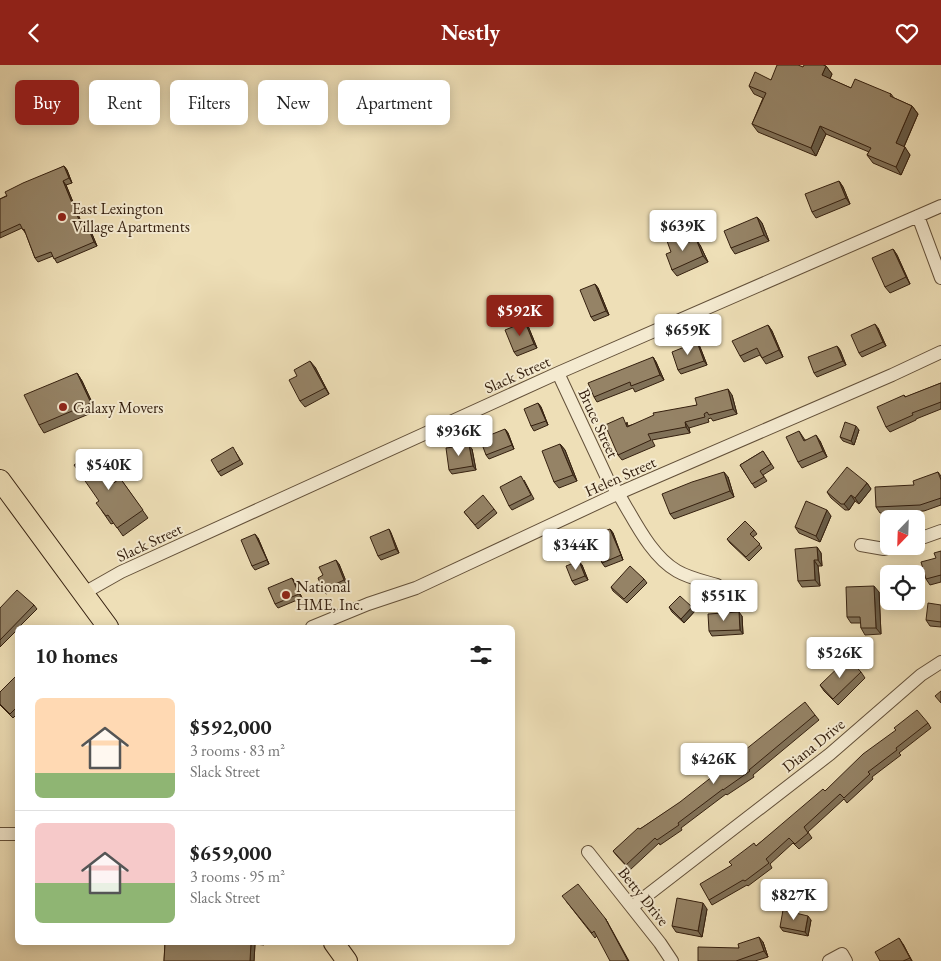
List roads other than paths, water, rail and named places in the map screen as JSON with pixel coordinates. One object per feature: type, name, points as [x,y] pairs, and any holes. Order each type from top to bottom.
[{"type":"main road","points":[[0,480],[107,625]]},
{"type":"main road","points":[[335,945],[347,961]]},
{"type":"street","name":"Slack Street","points":[[84,593],[121,572],[558,373],[941,206]]},
{"type":"street","points":[[918,216],[941,278]]},
{"type":"street","name":"Helen Street","points":[[317,625],[416,588],[620,493],[941,353]]},
{"type":"street","name":"Bruce Street","points":[[558,373],[608,480],[620,493],[628,512],[657,554],[676,571],[691,578],[717,585]]},
{"type":"street","points":[[925,537],[941,531]]},
{"type":"street","points":[[861,545],[880,548]]},
{"type":"street","name":"Diana Drive","points":[[632,907],[830,754],[921,675],[941,662]]},
{"type":"street","points":[[0,834],[15,834]]},
{"type":"street","name":"Betty Drive","points":[[588,852],[672,961]]},
{"type":"street","points":[[829,961],[844,958]]},
{"type":"place","name":"East Lexington Village Apartments","points":[[62,217]]},
{"type":"place","name":"Galaxy Movers","points":[[63,407]]},
{"type":"place","name":"National HME, Inc.","points":[[286,595]]}]
